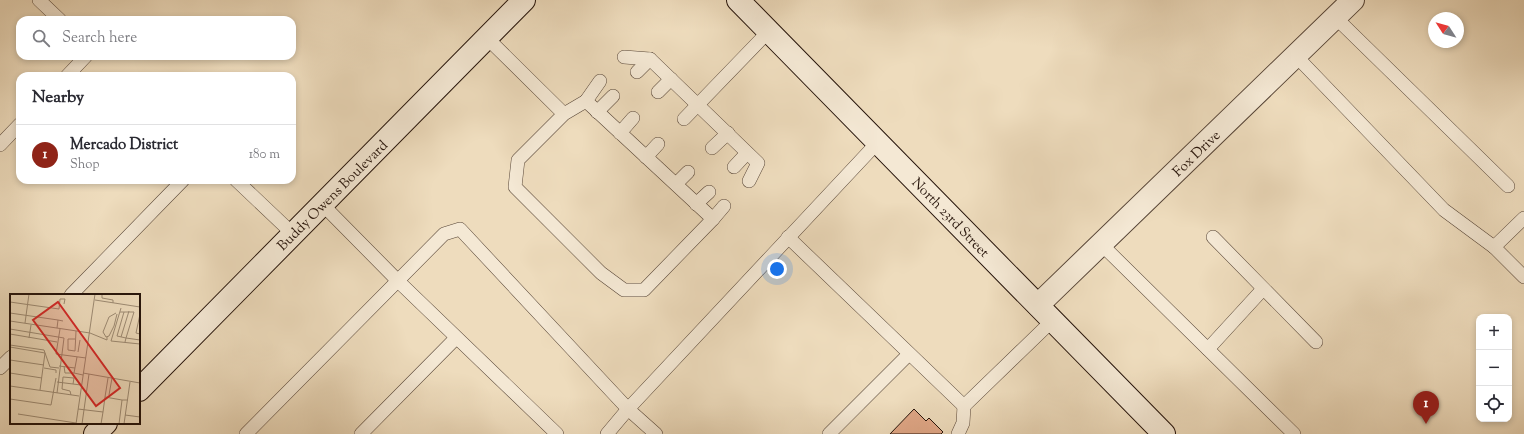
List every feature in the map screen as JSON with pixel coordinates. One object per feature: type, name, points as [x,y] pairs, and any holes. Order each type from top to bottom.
[{"type":"main road","name":"Buddy Owens Boulevard","points":[[140,389],[524,0]]},
{"type":"main road","name":"North 23rd Street","points":[[738,0],[1046,313],[1158,432]]},
{"type":"main road","name":"Fox Drive","points":[[1046,313],[1101,244],[1353,0]]},
{"type":"main road","points":[[95,434],[105,424]]},
{"type":"lane","points":[[39,0],[56,16]]},
{"type":"lane","points":[[1335,17],[1508,186]]},
{"type":"lane","points":[[684,119],[769,31]]},
{"type":"lane","points":[[487,38],[564,114]]},
{"type":"lane","points":[[1296,56],[1444,210],[1494,247],[1524,277]]},
{"type":"lane","points":[[624,58],[650,59],[747,152],[758,163],[749,181]]},
{"type":"lane","points":[[637,72],[650,59]]},
{"type":"lane","points":[[71,72],[82,60]]},
{"type":"lane","points":[[658,92],[671,79]]},
{"type":"lane","points":[[600,81],[586,101],[564,114],[518,160],[515,186],[601,273],[624,290],[644,290],[724,206]]},
{"type":"lane","points":[[598,112],[613,96]]},
{"type":"lane","points":[[586,101],[713,219]]},
{"type":"lane","points":[[620,133],[633,118]]},
{"type":"lane","points":[[0,144],[16,128]]},
{"type":"lane","points":[[712,148],[728,134]]},
{"type":"lane","points":[[607,434],[628,409],[878,142]]},
{"type":"lane","points":[[646,157],[658,144]]},
{"type":"lane","points":[[734,167],[747,152]]},
{"type":"lane","points":[[676,184],[688,172]]},
{"type":"lane","points":[[72,294],[179,184]]},
{"type":"lane","points":[[240,184],[293,234]]},
{"type":"lane","points":[[696,204],[709,192]]},
{"type":"lane","points":[[322,204],[456,338],[557,434]]},
{"type":"lane","points":[[1494,247],[1524,218]]},
{"type":"lane","points":[[246,434],[444,234],[460,229],[628,409],[656,434]]},
{"type":"lane","points":[[788,237],[964,406]]},
{"type":"lane","points":[[1213,238],[1316,342]]},
{"type":"lane","points":[[1101,244],[1294,434]]},
{"type":"lane","points":[[1208,349],[1263,289]]},
{"type":"lane","points":[[958,434],[963,423],[964,406],[1046,313]]},
{"type":"lane","points":[[361,434],[456,338]]},
{"type":"lane","points":[[829,434],[909,354]]},
{"type":"lane","points":[[0,368],[10,358]]},
{"type":"building","points":[[914,409],[926,421],[929,418],[943,432],[941,434],[890,434]]},
{"type":"place","name":"Mercado District","points":[[1426,424]]}]
